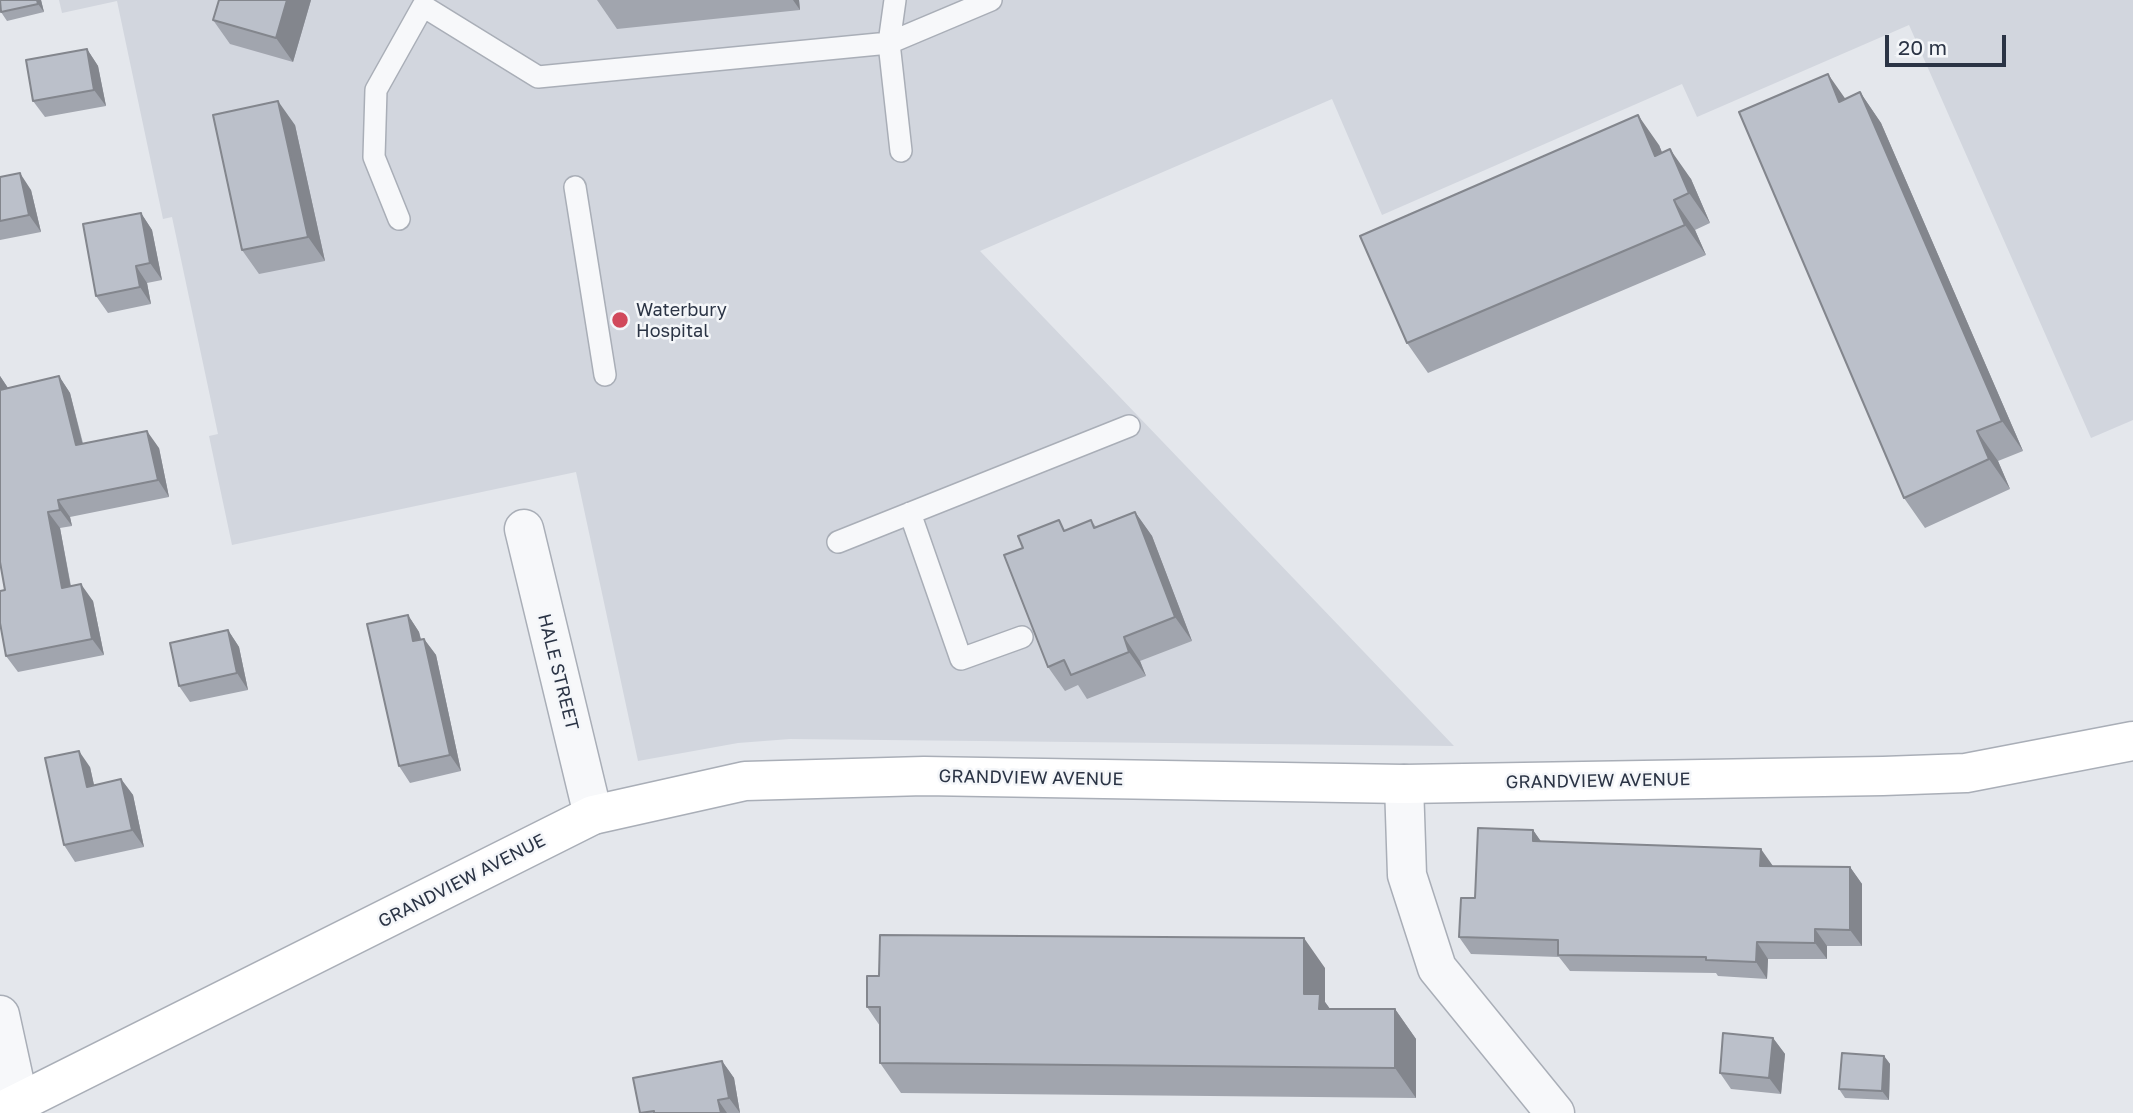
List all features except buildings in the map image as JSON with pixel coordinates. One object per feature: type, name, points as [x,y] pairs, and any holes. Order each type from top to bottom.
[{"type":"main road","name":"GRANDVIEW AVENUE","points":[[10,1107],[593,815],[759,781],[924,776],[1404,785],[1966,773],[2133,741]]},
{"type":"street","name":"HALE STREET","points":[[524,529],[593,815]]},
{"type":"street","points":[[1404,785],[1407,875],[1437,968],[1555,1113]]},
{"type":"street","points":[[0,1016],[10,1107]]},
{"type":"lane","points":[[895,0],[889,43],[901,151]]},
{"type":"lane","points":[[399,219],[374,157],[376,90],[422,3],[538,77],[889,43],[991,0]]},
{"type":"lane","points":[[575,187],[605,375]]},
{"type":"lane","points":[[838,542],[1129,426]]},
{"type":"lane","points":[[909,513],[961,659],[1022,637]]},
{"type":"shaded area","name":"Waterbury Hospital","points":[[59,0],[2133,0],[2133,420],[2091,438],[1909,25],[1697,117],[1682,84],[1382,215],[1332,99],[980,251],[1454,746],[790,739],[738,743],[638,761],[576,472],[232,545],[209,436],[218,434],[172,217],[163,219],[117,1],[62,13]]},
{"type":"place","name":"Waterbury Hospital","points":[[620,320]]}]
